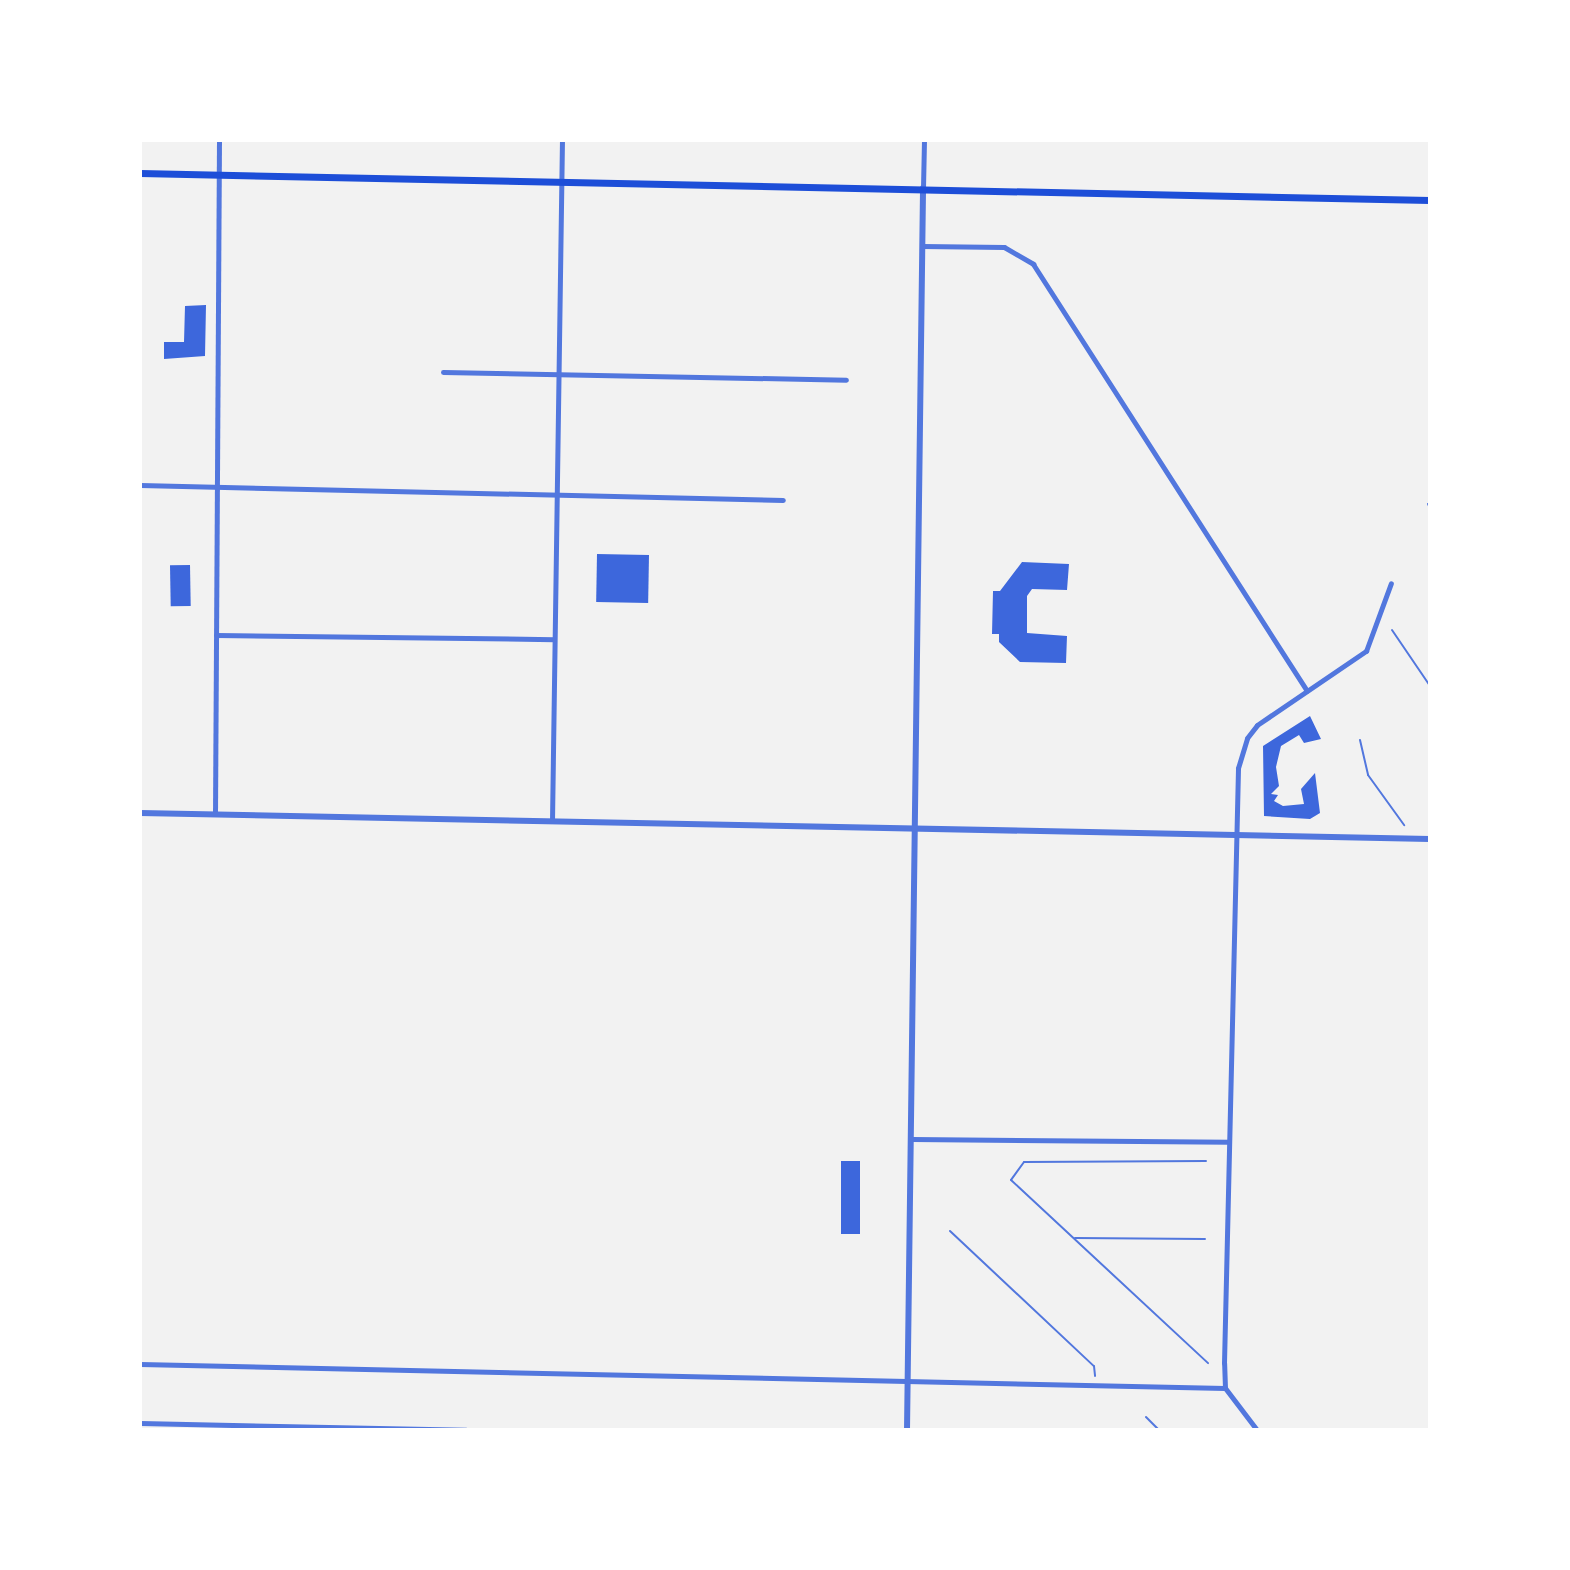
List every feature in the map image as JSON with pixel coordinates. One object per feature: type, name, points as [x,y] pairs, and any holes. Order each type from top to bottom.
[{"type":"main road","points":[[140,173],[1430,200]]},
{"type":"street","points":[[215,814],[219,140]]},
{"type":"street","points":[[552,821],[562,140]]},
{"type":"street","points":[[907,1430],[924,140]]},
{"type":"street","points":[[922,246],[1004,247],[1033,264],[1307,691]]},
{"type":"street","points":[[443,372],[846,380]]},
{"type":"street","points":[[140,485],[556,498],[783,500]]},
{"type":"street","points":[[1257,1430],[1225,1388],[1238,768],[1247,738],[1307,691],[1366,651],[1391,583]]},
{"type":"street","points":[[216,635],[554,639]]},
{"type":"street","points":[[140,813],[1430,839]]},
{"type":"street","points":[[912,1139],[1229,1142]]},
{"type":"street","points":[[140,1364],[1225,1388]]},
{"type":"street","points":[[140,1423],[466,1430]]},
{"type":"lane","points":[[1392,630],[1430,686]]},
{"type":"lane","points":[[1360,740],[1368,775],[1404,825]]},
{"type":"lane","points":[[1206,1161],[1024,1162],[1011,1180],[1208,1363]]},
{"type":"lane","points":[[950,1231],[1094,1366],[1095,1376]]},
{"type":"lane","points":[[1074,1238],[1205,1239]]},
{"type":"lane","points":[[1146,1417],[1159,1430]]},
{"type":"building","points":[[206,305],[205,356],[164,359],[164,342],[184,342],[185,306]]},
{"type":"building","points":[[597,554],[649,555],[648,603],[596,602]]},
{"type":"building","points":[[1022,562],[1069,564],[1067,590],[1032,589],[1027,596],[1027,633],[1067,636],[1066,663],[1020,662],[999,642],[999,634],[992,634],[993,591],[1000,591]]},
{"type":"building","points":[[170,565],[190,565],[191,606],[171,606]]},
{"type":"building","points":[[1310,716],[1321,739],[1304,743],[1299,735],[1281,746],[1276,767],[1279,786],[1271,794],[1278,795],[1274,801],[1283,806],[1304,804],[1301,789],[1315,773],[1320,813],[1310,819],[1264,816],[1263,746]]},
{"type":"building","points":[[841,1161],[860,1161],[860,1234],[841,1234]]}]
